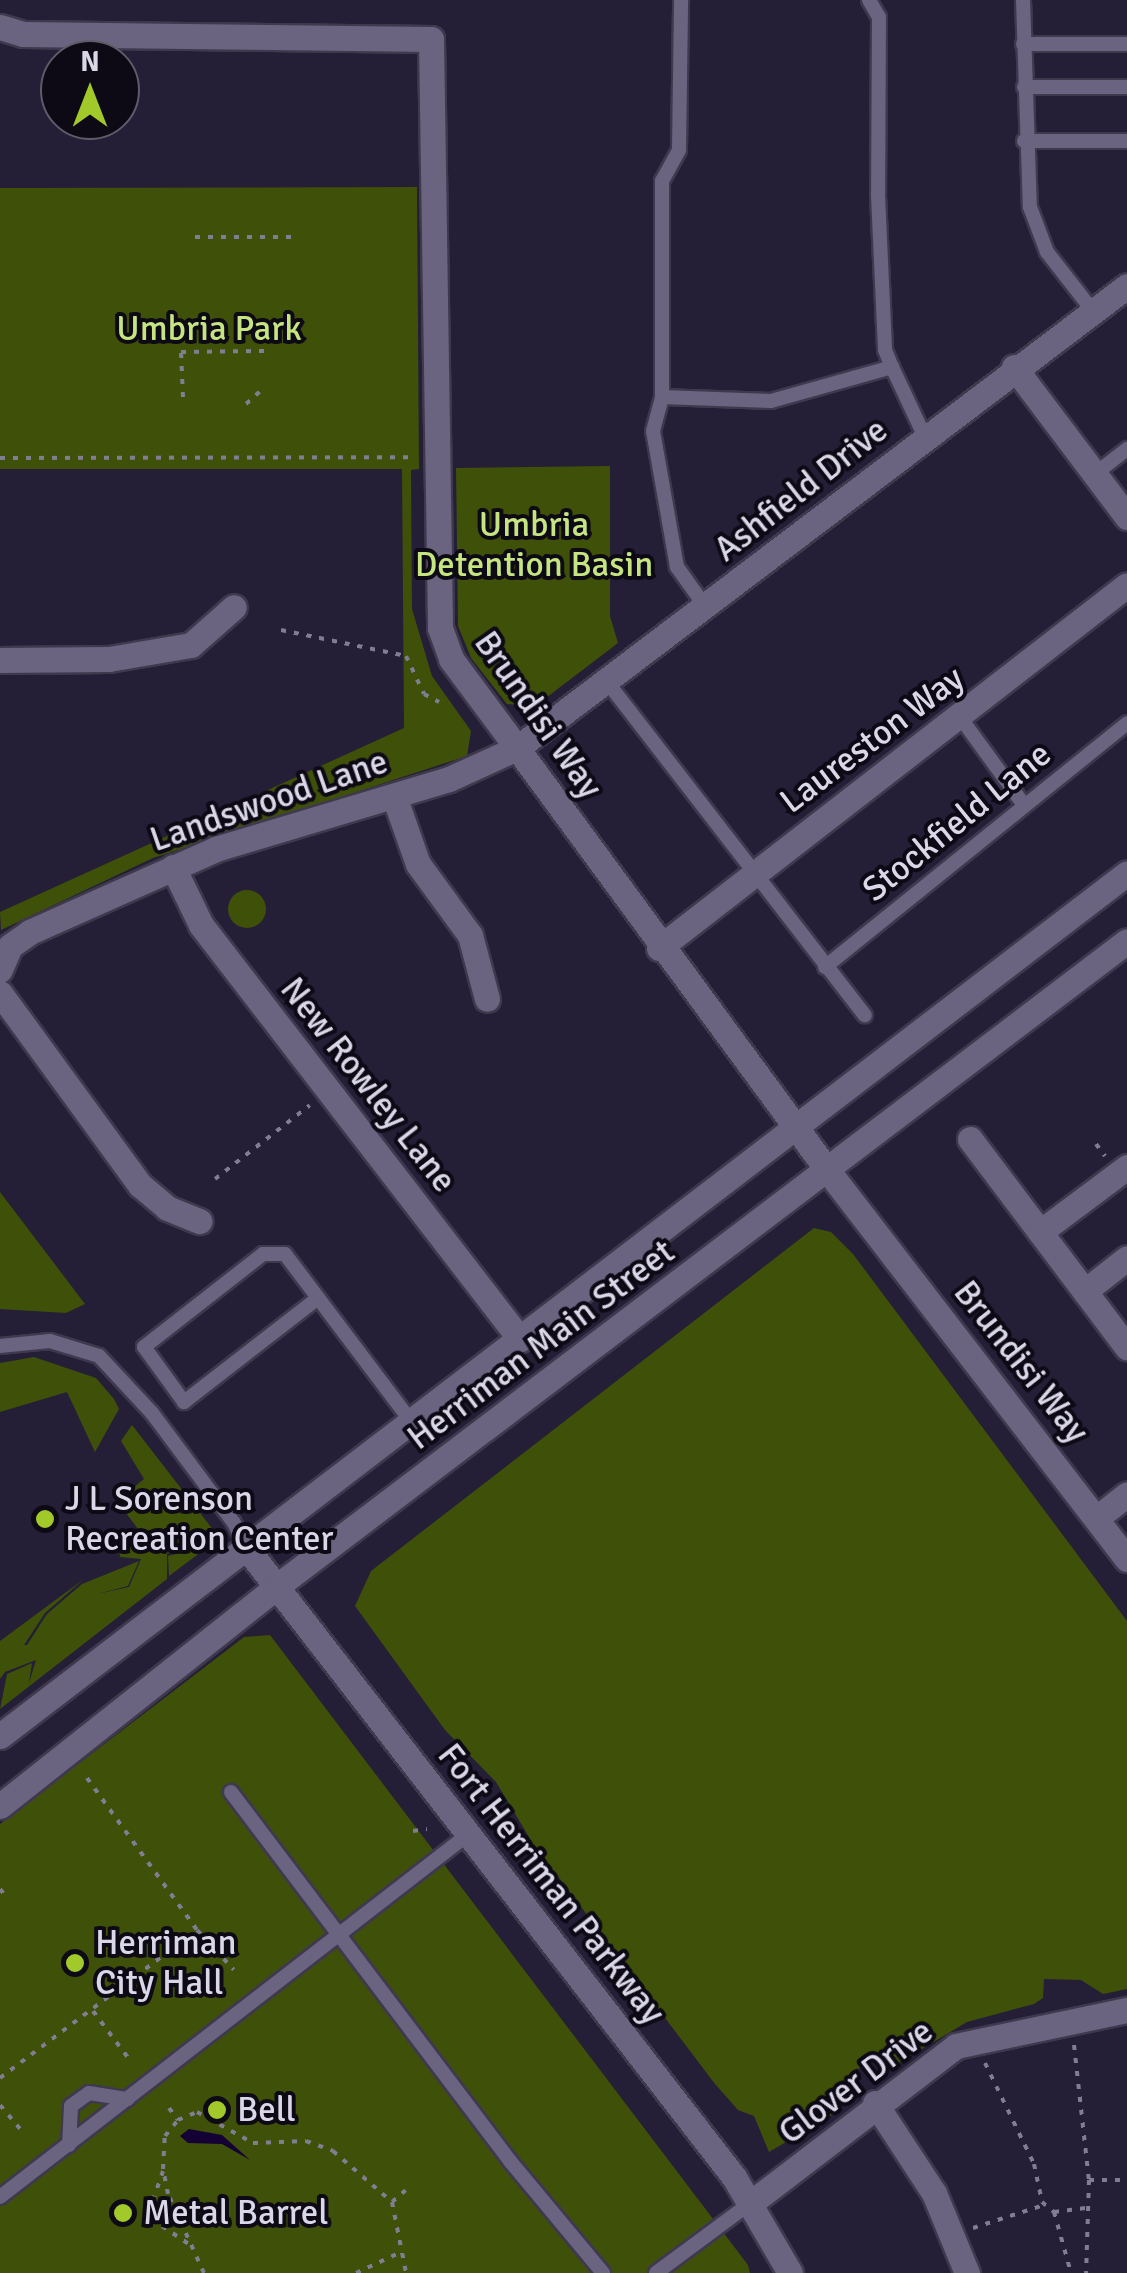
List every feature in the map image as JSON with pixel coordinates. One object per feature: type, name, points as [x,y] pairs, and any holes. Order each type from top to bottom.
[{"type":"street","name":"Brundisi Way","points":[[0,27],[24,34],[432,38],[440,628],[451,660],[659,948],[1098,1517],[1127,1560]]},
{"type":"street","name":"Ashfield Drive","points":[[516,748],[608,683],[1014,367],[1127,286]]},
{"type":"street","points":[[1014,367],[1127,516]]},
{"type":"street","name":"Laureston Way","points":[[659,948],[1127,586]]},
{"type":"street","points":[[0,660],[109,658],[191,645],[234,607]]},
{"type":"street","name":"Landswood Lane","points":[[0,966],[10,946],[30,932],[173,867],[394,796],[516,748]]},
{"type":"street","points":[[394,796],[418,864],[470,935],[487,1000]]},
{"type":"street","name":"New Rowley Lane","points":[[173,867],[201,925],[520,1340]]},
{"type":"street","name":"Herriman Main Street","points":[[0,1736],[1127,874]]},
{"type":"street","name":"Herriman Main Street","points":[[0,1806],[276,1587],[1127,942]]},
{"type":"street","points":[[0,992],[140,1185],[167,1208],[200,1222]]},
{"type":"street","points":[[970,1140],[1127,1347]]},
{"type":"street","points":[[1040,1232],[1127,1167]]},
{"type":"street","points":[[1085,1292],[1127,1258]]},
{"type":"street","points":[[1098,1517],[1127,1494]]},
{"type":"street","name":"Fort Herriman Parkway","points":[[245,1546],[752,2202],[790,2273]]},
{"type":"street","name":"Glover Drive","points":[[752,2202],[875,2103],[956,2046],[1127,2010]]},
{"type":"street","points":[[875,2103],[934,2193],[968,2273]]},
{"type":"lane","points":[[681,0],[679,150],[662,181],[662,398],[652,431],[677,568],[706,608]]},
{"type":"lane","points":[[869,0],[879,17],[878,195],[885,350],[925,437]]},
{"type":"lane","points":[[1023,0],[1024,141],[1036,228],[1092,311]]},
{"type":"lane","points":[[1023,44],[1127,44]]},
{"type":"lane","points":[[1024,88],[1127,87]]},
{"type":"lane","points":[[1024,141],[1127,141]]},
{"type":"lane","points":[[662,398],[771,401],[892,367]]},
{"type":"lane","points":[[1094,474],[1127,449]]},
{"type":"lane","points":[[608,683],[865,1015]]},
{"type":"lane","points":[[960,717],[1024,805]]},
{"type":"lane","name":"Stockfield Lane","points":[[826,968],[1127,723]]},
{"type":"lane","points":[[318,1298],[184,1402],[144,1347],[263,1254],[285,1254],[318,1298],[411,1422]]},
{"type":"lane","points":[[0,1346],[50,1342],[100,1356],[152,1412],[234,1522],[245,1546]]},
{"type":"lane","points":[[231,1792],[510,2161],[603,2273]]},
{"type":"lane","points":[[0,2197],[470,1833]]},
{"type":"lane","points":[[68,2144],[71,2106],[89,2093],[128,2099]]},
{"type":"lane","points":[[656,2273],[752,2202]]},
{"type":"path","points":[[195,237],[299,238]]},
{"type":"path","points":[[182,398],[181,352],[265,351]]},
{"type":"path","points":[[246,404],[265,388]]},
{"type":"path","points":[[0,458],[412,457]]},
{"type":"path","points":[[282,630],[406,656],[424,694],[439,702]]},
{"type":"path","points":[[216,1180],[315,1100]]},
{"type":"path","points":[[88,1778],[196,1930],[234,1970]]},
{"type":"path","points":[[413,1831],[427,1829]]},
{"type":"path","points":[[0,2078],[196,1930]]},
{"type":"path","points":[[92,2010],[129,2059]]},
{"type":"path","points":[[1073,2041],[1089,2180],[1086,2273]]},
{"type":"path","points":[[983,2058],[1034,2164],[1045,2204],[1054,2212],[1071,2273]]},
{"type":"path","points":[[0,2106],[24,2132]]},
{"type":"path","points":[[169,2108],[178,2120]]},
{"type":"path","points":[[204,2273],[168,2194],[164,2169],[164,2136],[178,2120],[196,2112],[253,2143],[306,2142],[333,2151],[392,2202],[406,2273]]},
{"type":"path","points":[[164,2169],[150,2208],[162,2226],[194,2248]]},
{"type":"path","points":[[1089,2180],[1127,2180]]},
{"type":"path","points":[[392,2202],[406,2190]]},
{"type":"path","points":[[964,2231],[993,2226],[1045,2204]]},
{"type":"path","points":[[1054,2212],[1086,2208]]},
{"type":"path","points":[[356,2273],[402,2252]]},
{"type":"green space","name":"Umbria Park","points":[[417,187],[419,469],[411,470],[412,609],[432,676],[471,731],[467,756],[153,858],[1,930],[0,912],[404,728],[402,469],[0,469],[0,188]]},
{"type":"green space","name":"Umbria Detention Basin","points":[[610,466],[610,616],[618,643],[534,707],[507,704],[471,658],[458,626],[456,468]]},
{"type":"green space","points":[[247,890],[260,896],[266,909],[260,922],[247,928],[234,922],[228,909],[234,896]]},
{"type":"green space","points":[[0,1192],[85,1304],[66,1313],[0,1309]]},
{"type":"green space","points":[[814,1228],[831,1232],[853,1254],[1127,1621],[1127,1989],[1103,1994],[1081,1980],[1044,1979],[1043,1998],[1034,2004],[967,2022],[890,2068],[870,2060],[848,2077],[849,2092],[837,2112],[769,2152],[754,2116],[738,2110],[715,2084],[532,1842],[496,1782],[445,1730],[355,1606],[371,1571]]},
{"type":"green space","points":[[34,1357],[96,1378],[114,1399],[119,1409],[95,1452],[67,1392],[0,1412],[0,1363]]},
{"type":"green space","points":[[132,1425],[214,1531],[213,1543],[169,1576],[168,1556],[205,1546],[167,1553],[167,1579],[0,1709],[7,1674],[32,1663],[29,1683],[36,1660],[5,1672],[0,1679],[0,1641],[84,1579],[45,1613],[27,1645],[47,1614],[82,1584],[139,1561],[128,1586],[97,1594],[129,1587],[141,1559],[120,1557],[118,1544],[138,1529],[117,1501],[144,1479],[121,1441]]},
{"type":"green space","points":[[270,1635],[748,2265],[750,2273],[0,2273],[0,1824],[244,1637]]},
{"type":"shaded area","points":[[189,2129],[222,2135],[250,2160],[222,2144],[188,2143],[180,2136]]},
{"type":"place","name":"J L Sorenson Recreation Center","points":[[45,1519]]},
{"type":"place","name":"Herriman City Hall","points":[[75,1963]]},
{"type":"place","name":"Bell","points":[[217,2110]]},
{"type":"place","name":"Metal Barrel","points":[[123,2213]]}]
